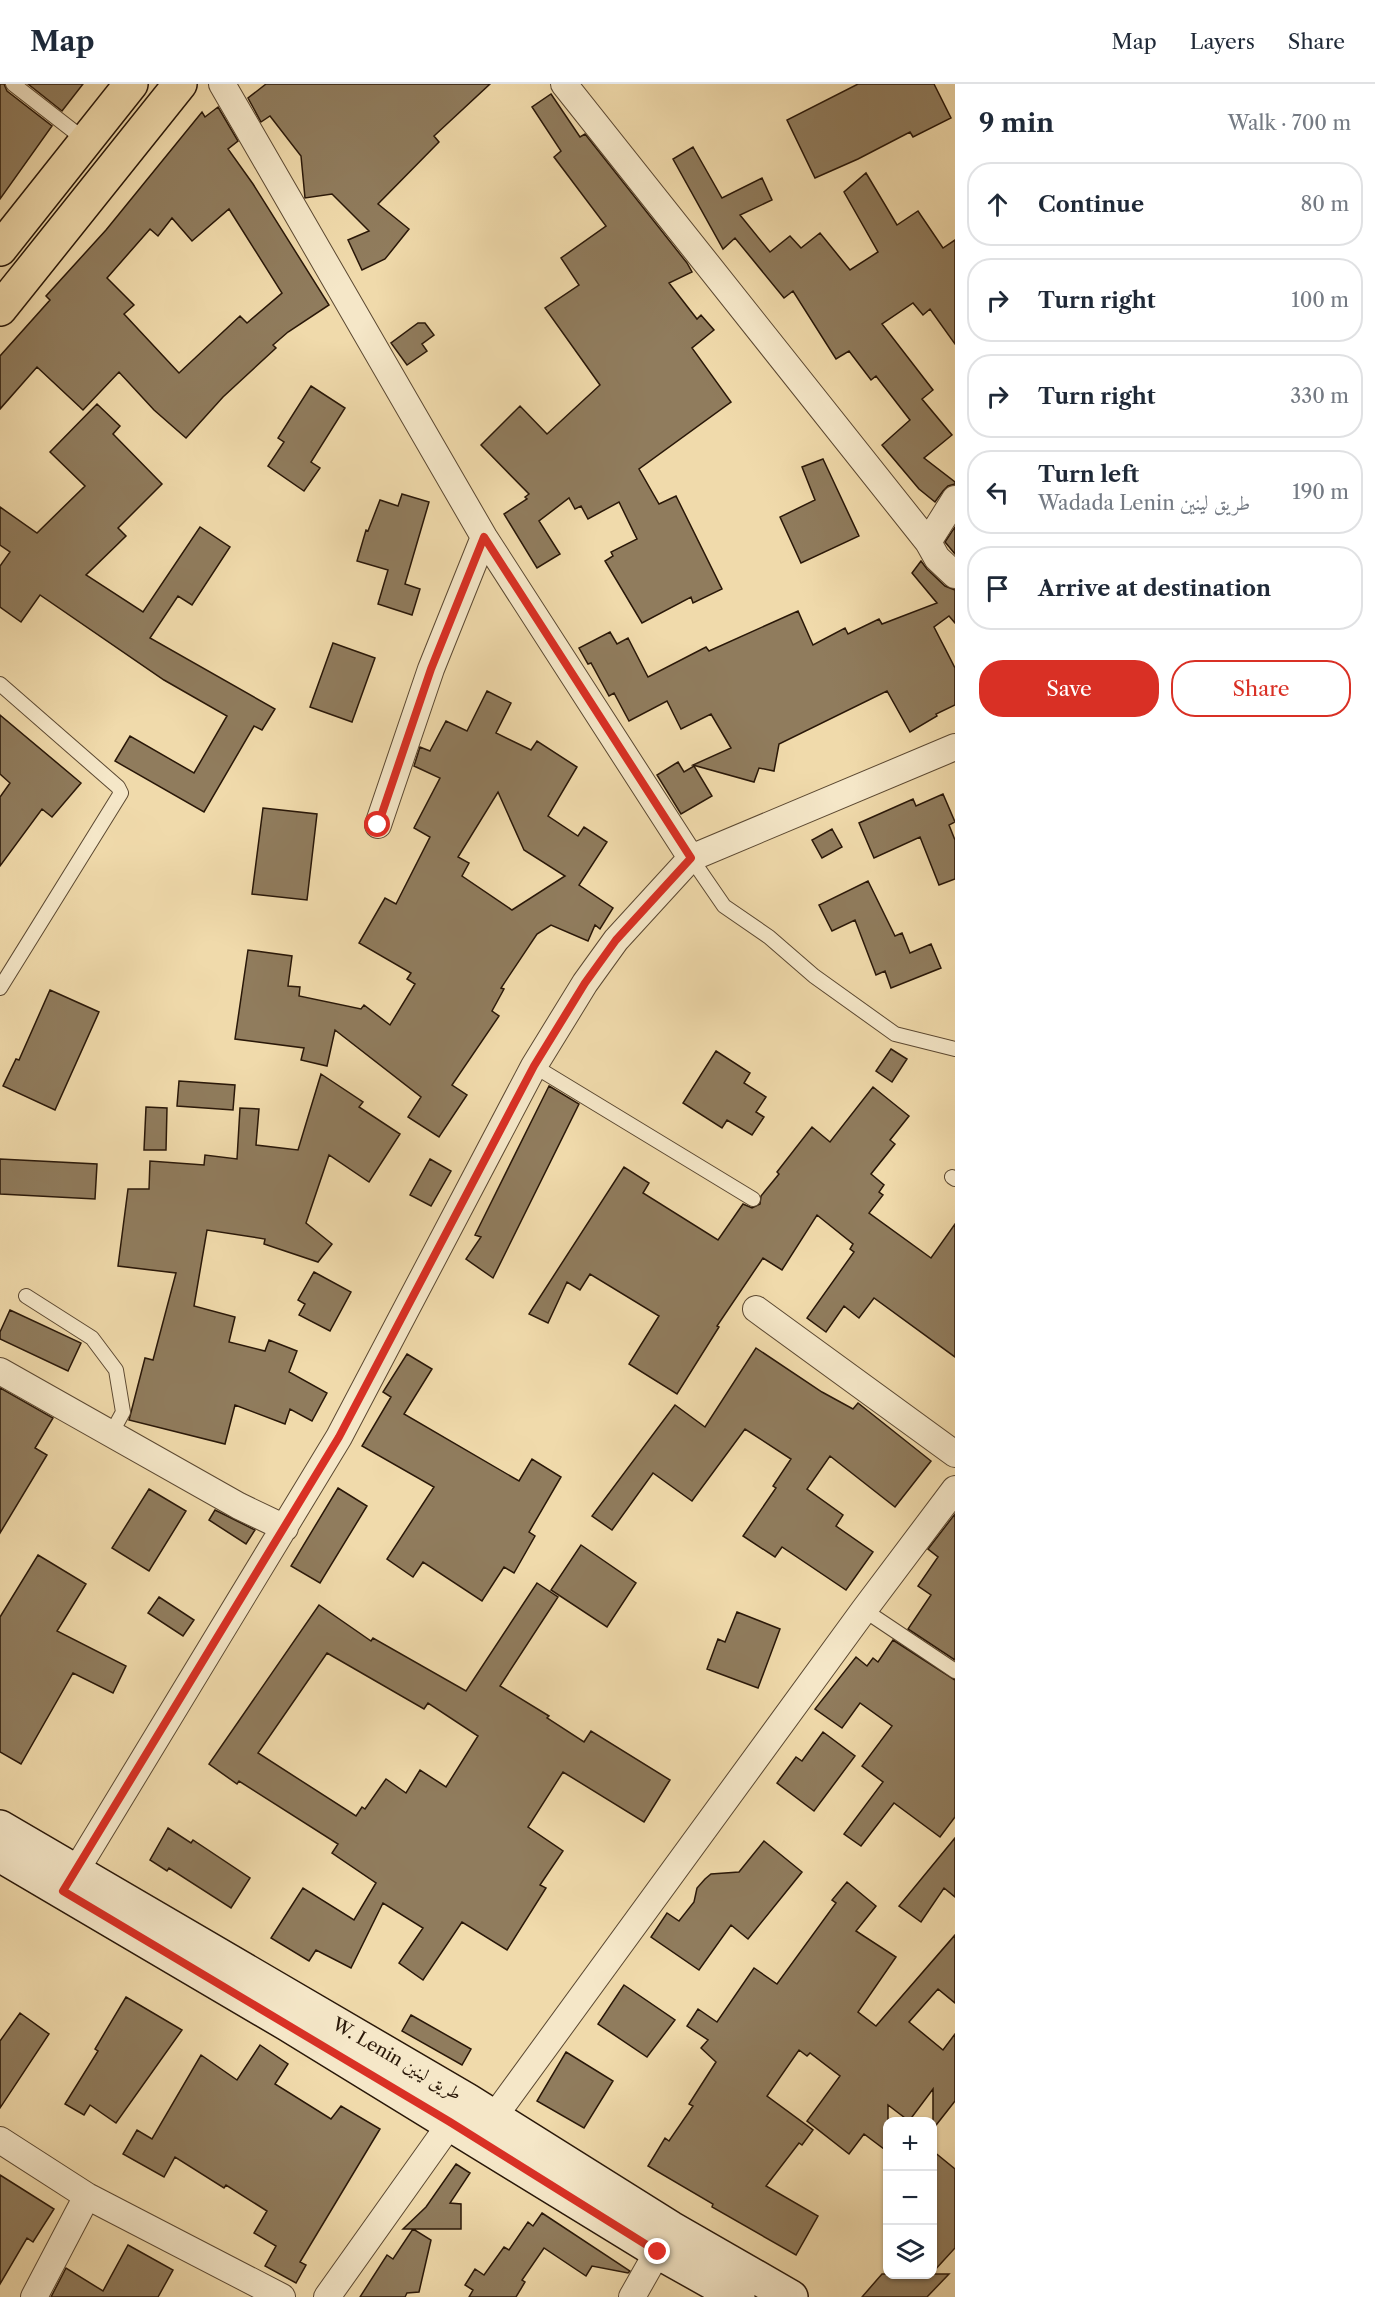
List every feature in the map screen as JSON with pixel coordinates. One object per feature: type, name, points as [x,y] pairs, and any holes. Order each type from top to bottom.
[{"type":"highway","points":[[0,249],[131,84]]},
{"type":"highway","points":[[0,309],[180,84]]},
{"type":"main road","points":[[0,1827],[69,1881],[472,2120],[664,2240],[738,2297]]},
{"type":"main road","points":[[0,1855],[69,1881]]},
{"type":"main road","points":[[664,2240],[790,2297]]},
{"type":"street","points":[[222,84],[484,537],[691,858]]},
{"type":"street","points":[[564,84],[928,542],[938,558],[955,575]]},
{"type":"street","points":[[928,542],[955,499]]},
{"type":"street","points":[[378,825],[431,669],[484,537]]},
{"type":"street","points":[[69,1881],[339,1437],[534,1066],[585,983],[616,940],[691,858],[955,747]]},
{"type":"street","points":[[756,1309],[955,1454]]},
{"type":"street","points":[[0,1371],[239,1506],[285,1528]]},
{"type":"street","points":[[327,2297],[472,2120],[955,1489]]},
{"type":"street","points":[[0,2140],[87,2196],[282,2297]]},
{"type":"street","points":[[34,2297],[87,2196]]},
{"type":"street","points":[[632,2297],[664,2240]]},
{"type":"lane","points":[[14,84],[85,140]]},
{"type":"lane","points":[[0,684],[118,787],[120,793],[118,801],[0,988]]},
{"type":"lane","points":[[691,858],[724,906],[769,938],[814,976],[895,1034],[955,1049]]},
{"type":"lane","points":[[534,1066],[753,1199]]},
{"type":"lane","points":[[26,1296],[92,1338],[117,1370],[123,1412],[111,1434]]},
{"type":"lane","points":[[864,1610],[955,1671]]},
{"type":"building","points":[[0,84],[4,84],[7,91],[52,126],[0,199]]},
{"type":"building","points":[[28,84],[83,84],[62,111]]},
{"type":"building","points":[[266,84],[490,84],[434,136],[439,142],[378,204],[409,229],[385,259],[362,270],[348,240],[369,231],[332,194],[305,198],[301,156],[270,116],[261,122],[248,98]]},
{"type":"building","points":[[858,84],[934,84],[951,118],[913,137],[910,132],[815,178],[787,120]]},
{"type":"building","points":[[551,94],[580,137],[585,134],[687,263],[692,272],[669,283],[697,319],[701,315],[714,330],[692,348],[731,402],[639,469],[659,504],[676,496],[722,589],[693,603],[691,597],[642,623],[605,561],[613,556],[611,552],[637,539],[619,502],[588,519],[581,506],[575,509],[569,498],[539,521],[560,554],[537,568],[504,514],[527,499],[525,497],[529,494],[481,445],[520,406],[547,434],[600,385],[545,308],[579,285],[561,258],[606,226],[554,157],[561,151],[532,107]]},
{"type":"building","points":[[218,107],[238,141],[228,149],[253,184],[329,305],[288,332],[273,345],[276,348],[223,397],[186,438],[154,410],[119,372],[83,410],[37,367],[0,409],[0,356],[50,300],[46,296],[106,230],[202,112],[205,117]],"holes":[[[229,209],[282,293],[247,323],[240,316],[179,373],[124,314],[134,305],[107,278],[150,229],[158,236],[172,218],[192,241]]]},
{"type":"building","points":[[693,147],[722,198],[762,178],[772,200],[740,215],[770,252],[790,236],[801,248],[820,233],[850,270],[878,252],[844,192],[866,173],[897,225],[918,211],[943,248],[955,240],[955,344],[930,309],[923,315],[913,303],[882,324],[933,390],[922,399],[952,435],[924,458],[955,482],[943,491],[935,502],[919,489],[882,445],[910,420],[876,376],[871,380],[849,351],[836,359],[793,291],[784,298],[735,238],[723,249],[673,159]]},
{"type":"building","points":[[418,323],[425,323],[434,335],[422,344],[427,351],[407,365],[391,343]]},
{"type":"building","points":[[311,386],[345,408],[311,462],[320,468],[304,491],[268,466],[284,442],[278,438]]},
{"type":"building","points":[[97,404],[120,426],[113,434],[162,484],[118,528],[126,536],[86,575],[143,612],[200,527],[230,547],[192,605],[178,596],[150,638],[275,709],[262,730],[254,726],[204,812],[115,761],[130,736],[194,773],[227,716],[164,680],[40,595],[21,622],[0,607],[0,566],[10,552],[0,545],[0,507],[37,533],[85,486],[50,452]]},
{"type":"building","points":[[823,459],[859,536],[801,563],[780,517],[815,500],[802,467]]},
{"type":"building","points":[[402,494],[429,502],[405,584],[420,589],[412,615],[378,604],[388,570],[357,561],[366,530],[368,531],[380,500],[398,506]]},
{"type":"building","points":[[955,527],[955,554],[945,542]]},
{"type":"building","points":[[921,561],[945,586],[955,590],[955,623],[949,616],[934,627],[955,668],[955,705],[936,714],[937,716],[910,732],[887,691],[779,744],[774,771],[759,768],[754,782],[693,765],[731,748],[711,714],[681,729],[667,701],[629,721],[614,693],[609,696],[591,663],[588,664],[579,648],[610,632],[617,644],[628,638],[648,677],[706,647],[709,651],[798,611],[813,645],[845,628],[848,634],[879,619],[882,624],[937,603],[912,573]]},
{"type":"building","points":[[333,643],[375,658],[352,722],[310,707]]},
{"type":"building","points":[[487,691],[511,703],[496,733],[531,750],[537,741],[577,767],[548,816],[578,836],[584,827],[607,842],[579,885],[613,908],[600,929],[595,925],[588,941],[551,925],[537,934],[501,988],[504,989],[492,1011],[499,1016],[452,1085],[467,1095],[439,1137],[408,1117],[421,1097],[335,1030],[327,1066],[301,1060],[304,1048],[235,1039],[248,950],[292,956],[288,986],[300,987],[299,996],[361,1009],[364,1005],[390,1025],[415,984],[407,979],[411,973],[359,943],[385,898],[396,904],[430,837],[414,828],[440,778],[414,766],[420,747],[430,751],[446,721],[467,731]],"holes":[[[498,792],[524,850],[565,876],[512,910],[462,876],[469,863],[458,857]]]},
{"type":"building","points":[[0,715],[81,783],[52,817],[42,809],[0,866],[0,797],[10,783],[0,774]]},
{"type":"building","points":[[678,762],[684,772],[694,766],[712,796],[681,814],[657,775]]},
{"type":"building","points":[[943,794],[955,822],[949,825],[955,840],[955,879],[939,885],[920,837],[874,858],[859,823],[913,799],[916,806]]},
{"type":"building","points":[[263,808],[317,814],[307,900],[252,894]]},
{"type":"building","points":[[832,829],[842,847],[822,858],[812,840]]},
{"type":"building","points":[[868,881],[895,936],[902,933],[910,953],[931,944],[941,968],[891,988],[885,971],[876,975],[855,920],[832,931],[819,905]]},
{"type":"building","points":[[50,990],[99,1012],[55,1110],[3,1086],[16,1059],[19,1060]]},
{"type":"building","points":[[891,1049],[907,1059],[892,1082],[876,1071]]},
{"type":"building","points":[[716,1051],[750,1073],[744,1083],[766,1097],[756,1112],[764,1117],[752,1135],[727,1120],[722,1128],[683,1103]]},
{"type":"building","points":[[321,1074],[363,1102],[359,1107],[400,1134],[369,1182],[329,1155],[306,1223],[332,1244],[318,1262],[264,1244],[265,1239],[207,1230],[194,1306],[235,1317],[229,1342],[265,1351],[269,1340],[297,1351],[289,1372],[327,1393],[312,1421],[290,1409],[285,1424],[235,1405],[225,1444],[129,1420],[145,1358],[153,1360],[176,1273],[118,1266],[128,1189],[149,1189],[150,1161],[204,1165],[205,1155],[237,1159],[240,1108],[259,1109],[256,1145],[298,1150]]},
{"type":"building","points":[[179,1081],[235,1085],[233,1110],[177,1106]]},
{"type":"building","points":[[549,1086],[579,1104],[493,1278],[466,1259],[481,1237],[475,1235]]},
{"type":"building","points":[[873,1087],[909,1116],[890,1140],[895,1144],[871,1174],[884,1185],[879,1192],[883,1195],[869,1213],[931,1258],[955,1224],[955,1357],[874,1298],[859,1318],[844,1306],[826,1332],[807,1318],[854,1252],[850,1249],[853,1244],[817,1215],[782,1270],[763,1258],[717,1326],[719,1327],[677,1394],[629,1364],[659,1316],[590,1274],[580,1290],[567,1282],[548,1323],[529,1314],[624,1167],[649,1183],[643,1193],[718,1240],[743,1204],[752,1208],[760,1204],[761,1196],[779,1174],[777,1172],[812,1127],[830,1142]]},
{"type":"building","points":[[146,1107],[167,1108],[166,1150],[144,1150]]},
{"type":"building","points":[[0,1159],[97,1164],[95,1199],[0,1194]]},
{"type":"building","points":[[430,1159],[451,1171],[431,1206],[410,1195]]},
{"type":"building","points":[[314,1272],[351,1292],[330,1331],[299,1315],[305,1304],[298,1300]]},
{"type":"building","points":[[10,1310],[81,1343],[68,1371],[0,1339],[0,1332]]},
{"type":"building","points":[[756,1348],[822,1392],[853,1409],[858,1403],[931,1461],[895,1507],[830,1456],[807,1489],[843,1515],[836,1526],[873,1552],[846,1590],[782,1547],[775,1557],[743,1536],[776,1488],[773,1486],[791,1459],[745,1429],[692,1501],[653,1473],[612,1530],[592,1516],[675,1405],[705,1427]]},
{"type":"building","points":[[407,1354],[432,1369],[404,1414],[519,1481],[532,1459],[561,1477],[529,1532],[535,1536],[514,1573],[504,1567],[482,1601],[423,1562],[413,1577],[387,1559],[434,1487],[362,1446],[391,1397],[383,1392]]},
{"type":"building","points":[[0,1388],[53,1418],[35,1448],[47,1455],[0,1533]]},
{"type":"building","points":[[338,1488],[367,1506],[320,1583],[291,1566]]},
{"type":"building","points":[[149,1489],[186,1511],[149,1571],[112,1548]]},
{"type":"building","points":[[215,1510],[255,1530],[246,1544],[209,1520]]},
{"type":"building","points":[[955,1514],[955,1660],[908,1629],[931,1595],[918,1586],[938,1557],[928,1549]]},
{"type":"building","points":[[581,1545],[636,1583],[607,1627],[551,1590]]},
{"type":"building","points":[[38,1555],[86,1584],[57,1631],[126,1666],[113,1693],[73,1673],[21,1764],[0,1752],[0,1617]]},
{"type":"building","points":[[537,1583],[558,1597],[500,1686],[549,1716],[547,1718],[584,1742],[591,1731],[670,1780],[644,1822],[563,1772],[528,1827],[563,1851],[540,1885],[546,1888],[507,1950],[462,1922],[423,1980],[399,1963],[423,1928],[383,1903],[351,1968],[316,1950],[309,1961],[271,1938],[303,1888],[354,1920],[376,1883],[332,1853],[338,1844],[239,1781],[237,1784],[209,1764],[319,1605],[371,1641],[373,1638],[466,1691]],"holes":[[[327,1653],[424,1709],[428,1703],[478,1736],[446,1787],[420,1770],[406,1793],[386,1779],[365,1809],[362,1807],[356,1816],[258,1753]]]},
{"type":"building","points":[[159,1597],[194,1620],[183,1636],[148,1613]]},
{"type":"building","points":[[737,1612],[780,1629],[758,1688],[707,1669],[718,1639],[725,1642]]},
{"type":"building","points":[[893,1640],[955,1680],[955,1817],[940,1837],[894,1803],[861,1846],[844,1834],[883,1782],[862,1766],[892,1726],[860,1703],[842,1728],[815,1709],[856,1657],[867,1666],[873,1658],[878,1662]]},
{"type":"building","points":[[823,1732],[855,1756],[814,1811],[777,1783],[796,1757],[802,1761]]},
{"type":"building","points":[[168,1828],[191,1843],[193,1840],[250,1878],[231,1908],[169,1868],[167,1871],[150,1860]]},
{"type":"building","points":[[955,1838],[955,1897],[944,1888],[921,1922],[899,1906]]},
{"type":"building","points":[[764,1841],[802,1872],[748,1939],[731,1925],[699,1970],[651,1937],[667,1913],[679,1921],[694,1902],[697,1888],[705,1879],[711,1874],[739,1872]]},
{"type":"building","points":[[847,1882],[876,1906],[856,1931],[896,1957],[858,2012],[876,2026],[955,1935],[955,2003],[938,1989],[909,2022],[943,2050],[955,2034],[955,2101],[937,2124],[937,2117],[933,2117],[933,2089],[912,2117],[904,2117],[888,2105],[888,2117],[883,2117],[883,2148],[864,2134],[849,2154],[807,2121],[840,2076],[810,2053],[807,2056],[799,2050],[767,2096],[813,2130],[802,2145],[799,2143],[766,2186],[818,2216],[796,2255],[712,2207],[713,2204],[648,2166],[665,2138],[669,2141],[693,2106],[689,2104],[716,2062],[701,2048],[708,2040],[687,2026],[698,2009],[717,2022],[754,1968],[777,1984],[836,1903],[832,1900]]},
{"type":"building","points":[[624,1985],[675,2020],[647,2057],[598,2024]]},
{"type":"building","points":[[126,1997],[182,2030],[116,2123],[90,2105],[84,2115],[65,2104],[98,2051],[95,2049]]},
{"type":"building","points":[[20,2013],[49,2034],[0,2108],[0,2041]]},
{"type":"building","points":[[411,2015],[471,2049],[462,2065],[402,2031]]},
{"type":"building","points":[[260,2045],[288,2064],[275,2084],[331,2119],[341,2106],[380,2129],[300,2262],[306,2265],[296,2283],[265,2266],[276,2246],[254,2233],[267,2211],[226,2185],[224,2188],[175,2157],[164,2177],[123,2154],[137,2130],[152,2139],[201,2055],[237,2080]]},
{"type":"building","points":[[566,2052],[613,2081],[584,2128],[537,2101]]},
{"type":"building","points":[[937,2154],[955,2169],[955,2248],[937,2268]]},
{"type":"building","points":[[456,2164],[470,2173],[450,2203],[461,2204],[461,2229],[403,2229],[426,2207]]},
{"type":"building","points":[[0,2175],[54,2209],[33,2242],[27,2238],[0,2284]]},
{"type":"building","points":[[542,2213],[630,2271],[628,2273],[592,2266],[586,2276],[544,2248],[522,2280],[525,2282],[516,2297],[469,2297],[473,2290],[465,2285],[475,2269],[484,2275],[504,2247],[509,2250],[528,2222],[533,2226]]},
{"type":"building","points":[[413,2229],[431,2240],[419,2292],[407,2293],[405,2297],[360,2297],[387,2255],[393,2259]]},
{"type":"building","points":[[128,2245],[173,2270],[158,2297],[51,2297],[66,2268],[103,2291]]},
{"type":"building","points":[[882,2274],[883,2279],[937,2279],[937,2274],[949,2274],[927,2297],[862,2297]]},
{"type":"route","points":[[378,825],[431,669],[484,537],[691,858],[616,940],[585,983],[534,1066],[339,1437],[63,1891],[450,2122],[658,2252]]}]
